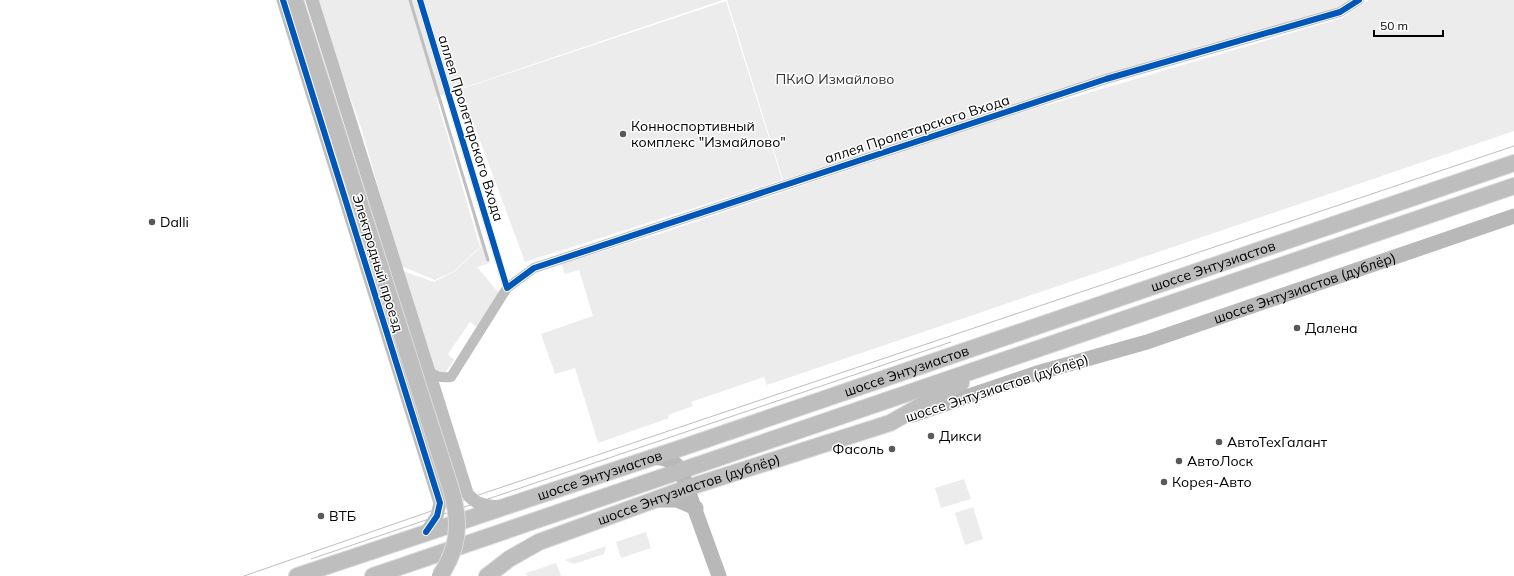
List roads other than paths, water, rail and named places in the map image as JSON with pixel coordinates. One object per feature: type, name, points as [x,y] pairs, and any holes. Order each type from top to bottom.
[{"type":"main road","points":[[295,0],[457,511],[458,531],[455,546],[450,561],[440,576]]},
{"type":"main road","name":"шоссе Энтузиастов","points":[[297,576],[652,457],[1514,163]]},
{"type":"main road","name":"шоссе Энтузиастов","points":[[373,576],[1514,186]]},
{"type":"main road","name":"шоссе Энтузиастов (дублёр)","points":[[487,576],[509,559],[539,542],[687,488],[890,423],[1036,373],[1147,342],[1514,216]]},
{"type":"main road","points":[[890,423],[990,365]]},
{"type":"main road","points":[[652,457],[669,460],[675,463],[681,471],[696,508],[719,576]]},
{"type":"main road","points":[[681,471],[712,480],[703,491],[696,508]]},
{"type":"main road","points":[[654,500],[677,500],[696,508]]},
{"type":"main road","points":[[398,576],[446,551]]},
{"type":"street","name":"Электродный проезд","points":[[283,0],[440,503],[437,516],[426,532]]},
{"type":"street","name":"Электродный проезд","points":[[312,0],[467,493],[476,502],[486,506],[500,507]]},
{"type":"street","name":"аллея Пролетарского Входа","points":[[420,0],[507,288]]},
{"type":"street","name":"аллея Пролетарского Входа","points":[[427,369],[436,377],[451,377],[507,288],[534,268],[1106,79],[1340,12],[1359,0]]},
{"type":"street","points":[[307,75],[313,80],[319,82],[329,80],[333,76],[333,64]]},
{"type":"street","points":[[355,233],[360,221],[365,218],[372,217],[378,219],[382,225]]},
{"type":"waterway","points":[[410,0],[488,260]]},
{"type":"tram line","points":[[244,576],[440,508],[1514,146]]},
{"type":"tram line","points":[[311,559],[951,342]]},
{"type":"place","name":"Конноспортивный комплекс \"Измайлово\"","points":[[623,134]]},
{"type":"place","name":"Dalli","points":[[152,222]]},
{"type":"place","name":"Далена","points":[[1297,328]]},
{"type":"place","name":"Дикси","points":[[931,436]]},
{"type":"place","name":"АвтоТехГалант","points":[[1219,442]]},
{"type":"place","name":"Фасоль","points":[[892,449]]},
{"type":"place","name":"АвтоЛоск","points":[[1179,461]]},
{"type":"place","name":"Корея-Авто","points":[[1164,482]]},
{"type":"place","name":"ВТБ","points":[[321,516]]},
{"type":"park label","name":"ПКиО Измайлово","points":[[835,79]]}]
